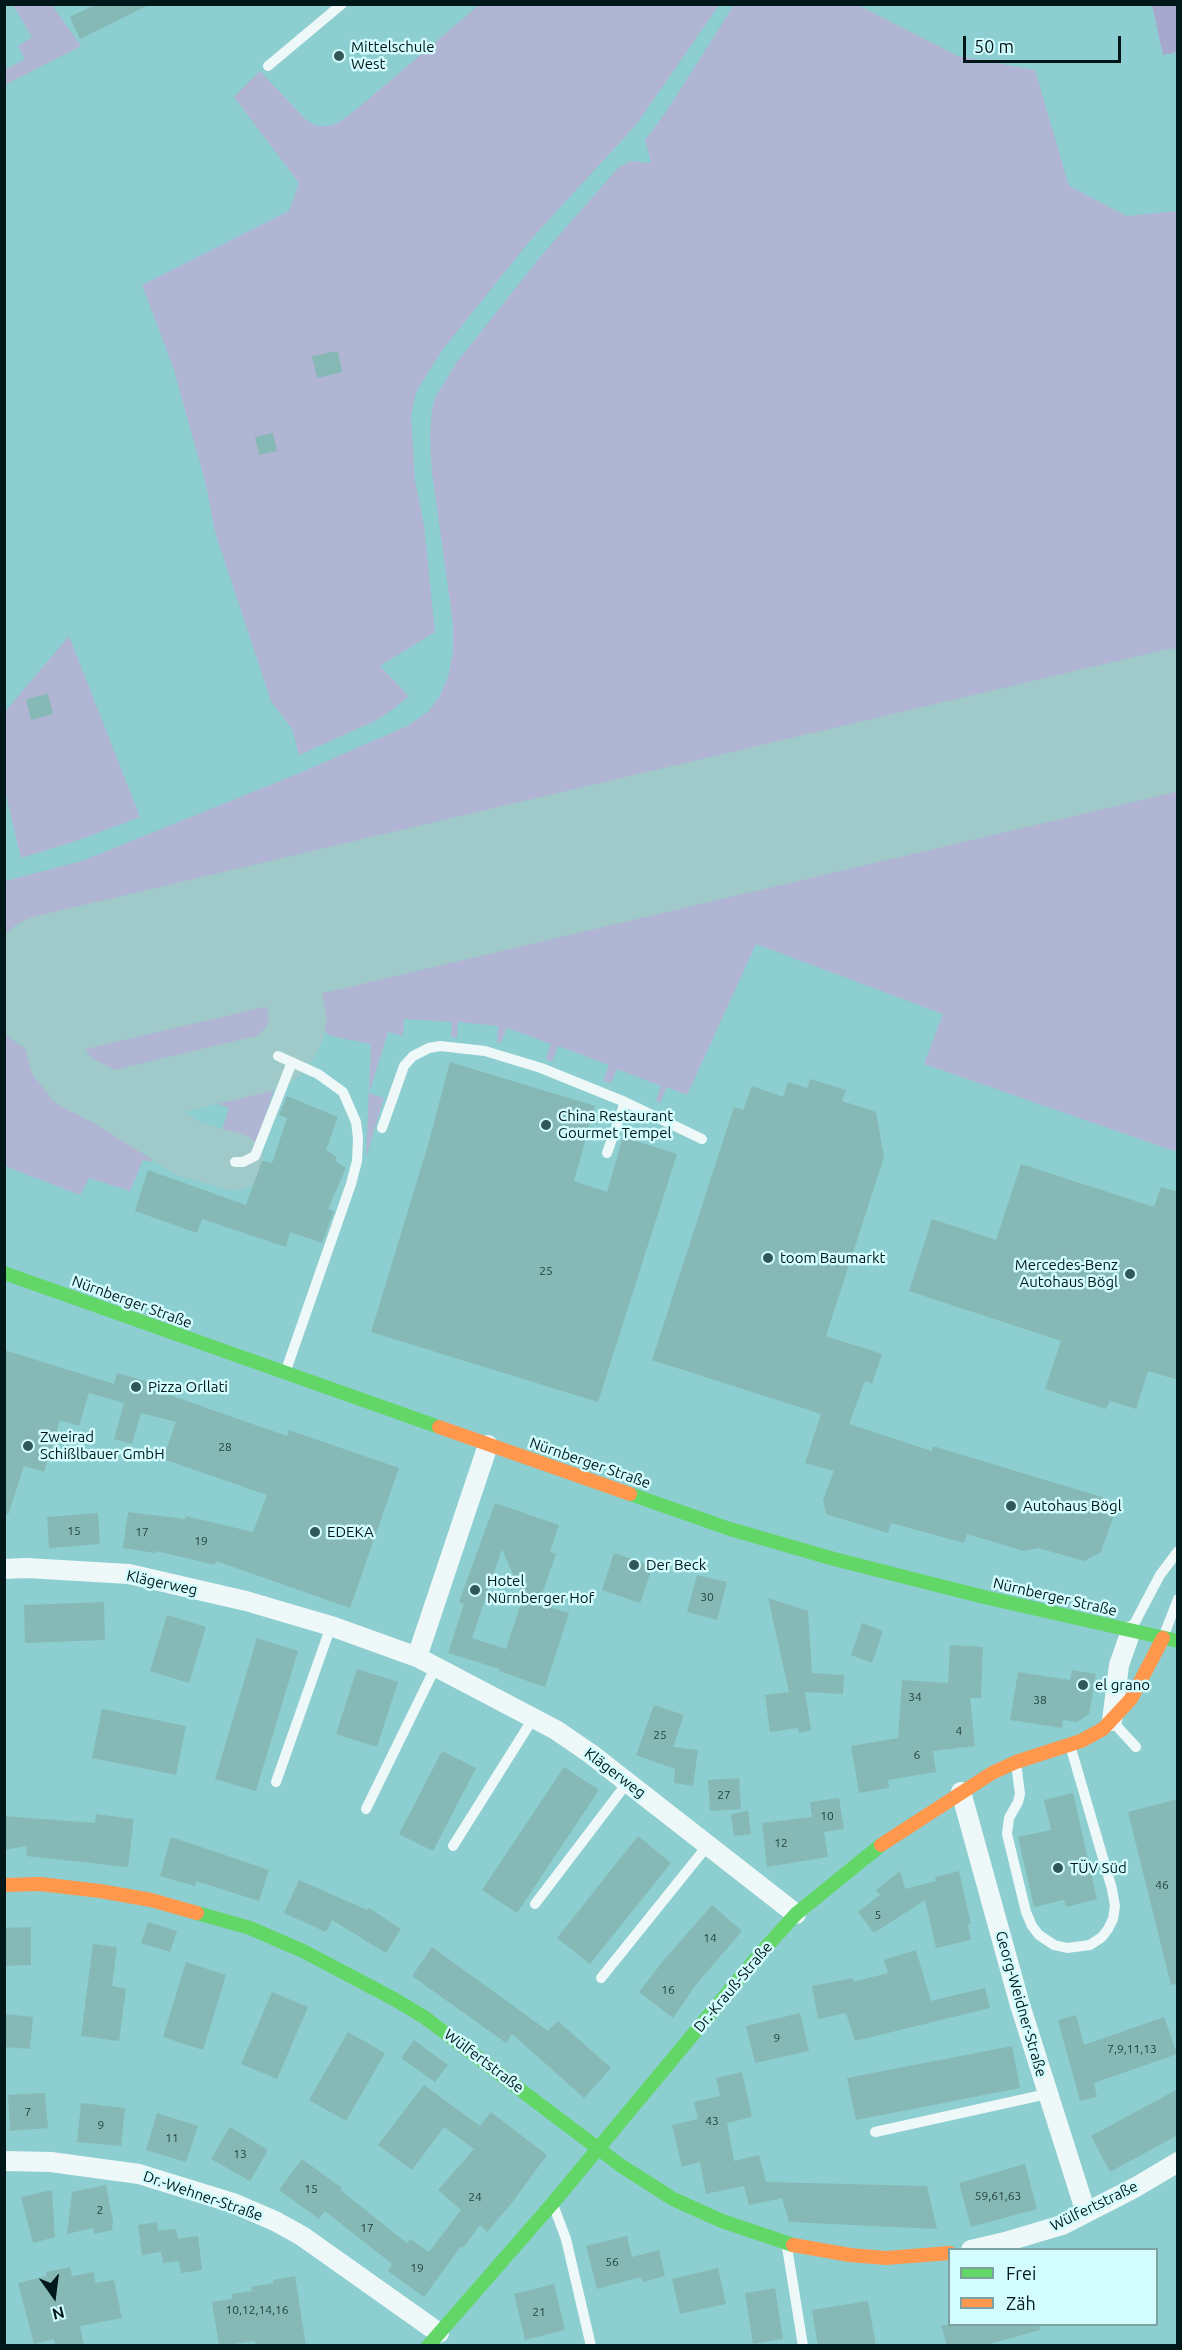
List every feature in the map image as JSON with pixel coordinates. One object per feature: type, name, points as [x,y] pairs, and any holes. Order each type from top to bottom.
[{"type":"street","name":"Nürnberger Straße","points":[[4,1273],[682,1514],[951,1589],[1178,1641]]},
{"type":"street","points":[[417,1657],[489,1445]]},
{"type":"street","name":"Klägerweg","points":[[4,1569],[27,1568],[129,1574],[246,1601],[331,1626],[417,1657],[534,1717],[591,1754],[796,1914]]},
{"type":"street","points":[[1112,1721],[1119,1665],[1131,1631]]},
{"type":"street","name":"Dr.-Krauß-Straße","points":[[434,2339],[552,2204],[796,1914],[871,1851],[961,1792],[1016,1762],[1092,1736],[1112,1721],[1131,1699],[1163,1638]]},
{"type":"street","name":"Georg-Weidner-Straße","points":[[961,1792],[1047,2094],[1086,2213]]},
{"type":"street","name":"Wülfertstraße","points":[[4,1885],[52,1886],[151,1900],[250,1928],[303,1951],[386,1994],[424,2017],[643,2181],[673,2199],[722,2221],[786,2244],[850,2255],[886,2258],[948,2253]]},
{"type":"street","name":"Dr.-Wehner-Straße","points":[[4,2161],[51,2162],[139,2174],[187,2187],[240,2206],[275,2221],[311,2242],[434,2339]]},
{"type":"street","name":"Wülfertstraße","points":[[979,2248],[1062,2225],[1178,2162]]},
{"type":"lane","points":[[268,66],[342,4]]},
{"type":"lane","points":[[382,1128],[404,1066],[413,1056],[429,1048],[440,1046],[485,1052],[541,1068],[625,1102],[702,1139]]},
{"type":"lane","points":[[279,1056],[332,1083],[343,1092],[356,1122],[358,1138],[357,1161],[351,1184],[285,1374]]},
{"type":"lane","points":[[235,1162],[243,1162],[255,1156],[292,1062]]},
{"type":"lane","points":[[607,1153],[625,1102]]},
{"type":"lane","points":[[1131,1631],[1160,1575],[1177,1557]]},
{"type":"lane","points":[[1163,1638],[1178,1599]]},
{"type":"lane","points":[[276,1782],[331,1626]]},
{"type":"lane","points":[[366,1809],[436,1666]]},
{"type":"lane","points":[[453,1846],[534,1717]]},
{"type":"lane","points":[[1112,1721],[1136,1747]]},
{"type":"lane","points":[[1016,1762],[1020,1794],[1009,1818],[1007,1834],[1026,1912],[1039,1935],[1054,1945],[1067,1948],[1090,1945],[1102,1937],[1108,1929],[1113,1919],[1115,1906],[1112,1888],[1070,1745]]},
{"type":"lane","points":[[535,1904],[627,1783]]},
{"type":"lane","points":[[600,1978],[708,1845]]},
{"type":"lane","points":[[875,2132],[1047,2094]]},
{"type":"lane","points":[[552,2204],[566,2239],[591,2346]]},
{"type":"lane","points":[[786,2244],[804,2346]]},
{"type":"shaded area","points":[[13,5],[52,5],[81,46],[5,85],[5,66],[7,69],[25,59],[18,46],[32,37]]},
{"type":"shaded area","points":[[479,5],[719,5],[636,125],[533,237],[443,349],[416,392],[411,416],[415,480],[424,525],[435,632],[380,666],[409,696],[375,721],[299,755],[292,729],[271,701],[215,532],[206,485],[173,367],[142,285],[289,211],[299,183],[234,97],[260,71],[306,120],[317,126],[338,123]]},
{"type":"shaded area","points":[[734,5],[858,5],[958,56],[1035,70],[1069,186],[1127,216],[1177,211],[1177,701],[28,972],[46,1044],[57,1075],[73,1088],[160,1140],[151,1162],[143,1160],[130,1191],[89,1178],[80,1195],[5,1166],[5,881],[82,861],[302,772],[407,726],[428,712],[440,696],[448,677],[453,651],[453,624],[432,472],[430,437],[432,409],[436,396],[457,362],[541,256],[618,168],[630,161],[651,163],[645,140],[666,112]]},
{"type":"shaded area","points":[[1152,5],[1177,5],[1177,52],[1163,55]]},
{"type":"shaded area","points":[[69,636],[140,817],[76,841],[21,858],[5,791],[4,713]]},
{"type":"shaded area","points":[[1177,736],[1177,1152],[924,1064],[943,1014],[756,944],[687,1095],[667,1087],[660,1103],[656,1101],[661,1086],[617,1069],[611,1083],[603,1081],[609,1065],[558,1046],[552,1062],[546,1059],[551,1044],[507,1028],[501,1043],[497,1042],[498,1026],[458,1022],[457,1038],[451,1037],[452,1022],[404,1019],[403,1036],[388,1032],[369,1093],[384,1098],[366,1157],[371,1044],[331,1036],[321,1029],[311,1013],[302,985],[300,960],[315,941]]},
{"type":"shaded area","points":[[256,956],[267,957],[276,963],[285,995],[285,1020],[278,1038],[262,1052],[226,1065],[155,1083],[115,1090],[92,1083],[69,1064],[65,1057],[54,1019],[60,1003],[71,997],[92,990]]},
{"type":"shaded area","points":[[281,1070],[252,1154],[217,1145],[229,1108],[185,1093],[172,1129],[131,1105]]},
{"type":"building","points":[[97,4],[151,4],[80,39],[70,17]]},
{"type":"building","points":[[338,351],[342,372],[317,378],[312,356]]},
{"type":"building","points":[[273,433],[277,451],[259,455],[255,437]]},
{"type":"building","points":[[48,694],[53,714],[31,720],[26,699]]},
{"type":"building","points":[[450,1062],[595,1106],[574,1181],[607,1192],[623,1137],[677,1154],[598,1402],[371,1332],[428,1145]]},
{"type":"building","name":"toom Baumarkt","points":[[810,1079],[846,1090],[842,1101],[876,1112],[884,1157],[826,1336],[882,1354],[872,1384],[865,1381],[849,1424],[932,1451],[933,1446],[1105,1498],[1114,1515],[1101,1552],[1084,1561],[1038,1548],[1024,1551],[967,1534],[964,1543],[891,1523],[888,1533],[826,1514],[823,1500],[834,1471],[805,1463],[821,1414],[652,1360],[734,1107],[743,1110],[752,1086],[783,1097],[788,1082],[807,1088]]},
{"type":"building","points":[[287,1096],[338,1117],[326,1150],[337,1157],[335,1161],[346,1168],[328,1209],[334,1211],[322,1243],[290,1232],[286,1247],[202,1219],[197,1233],[135,1211],[148,1170],[246,1205],[262,1161],[272,1163],[287,1118],[279,1115]]},
{"type":"building","points":[[1021,1164],[1154,1207],[1161,1187],[1178,1192],[1178,1380],[1148,1371],[1136,1409],[1110,1401],[1106,1409],[1045,1389],[1061,1341],[909,1291],[932,1219],[996,1240]]},
{"type":"building","points":[[4,1350],[114,1384],[117,1373],[157,1384],[155,1390],[287,1436],[289,1430],[399,1468],[350,1608],[216,1561],[215,1565],[156,1551],[155,1553],[123,1548],[128,1512],[185,1519],[186,1516],[253,1532],[267,1495],[163,1459],[176,1422],[141,1413],[132,1444],[114,1439],[124,1403],[89,1393],[79,1426],[60,1420],[44,1472],[24,1466],[8,1515],[4,1514]]},
{"type":"building","name":"Hotel Nürnberger Hof","points":[[495,1503],[559,1525],[550,1552],[556,1554],[541,1597],[554,1601],[552,1608],[569,1613],[545,1687],[499,1671],[500,1669],[448,1653],[464,1604],[459,1602]],"holes":[[[502,1549],[523,1598],[506,1649],[472,1638]]]},
{"type":"building","points":[[98,1513],[100,1544],[49,1548],[47,1517]]},
{"type":"building","points":[[614,1553],[653,1566],[640,1603],[602,1590]]},
{"type":"building","points":[[697,1575],[727,1582],[717,1620],[687,1612]]},
{"type":"building","points":[[768,1598],[808,1611],[812,1673],[844,1675],[843,1694],[805,1692],[811,1730],[799,1733],[798,1728],[770,1732],[765,1695],[789,1692]]},
{"type":"building","points":[[104,1602],[105,1640],[25,1643],[24,1605]]},
{"type":"building","points":[[167,1615],[206,1627],[189,1683],[150,1671]]},
{"type":"building","points":[[862,1623],[883,1631],[872,1663],[851,1655]]},
{"type":"building","points":[[257,1638],[298,1651],[256,1791],[215,1779]]},
{"type":"building","points":[[950,1645],[983,1647],[981,1698],[970,1698],[975,1746],[933,1751],[936,1772],[888,1780],[889,1788],[859,1793],[851,1746],[898,1738],[902,1680],[948,1683]]},
{"type":"building","points":[[357,1669],[398,1682],[377,1747],[336,1734]]},
{"type":"building","points":[[1072,1670],[1096,1674],[1089,1714],[1077,1722],[1063,1720],[1062,1728],[1010,1720],[1018,1672],[1070,1680]]},
{"type":"building","points":[[654,1705],[684,1715],[673,1747],[698,1750],[693,1786],[674,1783],[675,1769],[636,1755]]},
{"type":"building","points":[[102,1709],[186,1726],[176,1775],[92,1758]]},
{"type":"building","points":[[442,1751],[476,1768],[433,1851],[399,1834]]},
{"type":"building","points":[[564,1767],[599,1790],[517,1913],[482,1890]]},
{"type":"building","points":[[739,1778],[741,1809],[710,1811],[708,1780]]},
{"type":"building","name":"TÜV Süd","points":[[1073,1793],[1097,1899],[1066,1907],[1064,1900],[1034,1907],[1018,1837],[1051,1830],[1044,1800]]},
{"type":"building","points":[[839,1798],[844,1829],[824,1832],[828,1857],[767,1867],[762,1823],[812,1817],[810,1802]]},
{"type":"building","points":[[1178,1799],[1178,1984],[1171,1985],[1128,1812]]},
{"type":"building","points":[[748,1811],[751,1834],[734,1836],[731,1814]]},
{"type":"building","points":[[96,1814],[134,1819],[128,1867],[26,1856],[27,1846],[4,1850],[4,1816],[95,1823]]},
{"type":"building","points":[[638,1836],[671,1863],[590,1964],[557,1938]]},
{"type":"building","points":[[171,1837],[269,1870],[259,1901],[196,1881],[195,1886],[160,1876]]},
{"type":"building","points":[[900,1871],[905,1889],[936,1881],[935,1877],[959,1871],[971,1924],[968,1925],[971,1940],[936,1948],[925,1900],[874,1933],[858,1912],[880,1895],[876,1890]]},
{"type":"building","points":[[299,1880],[367,1910],[369,1908],[401,1929],[386,1953],[332,1920],[326,1932],[284,1913]]},
{"type":"building","points":[[712,1905],[742,1931],[695,1986],[673,2018],[639,1992]]},
{"type":"building","points":[[148,1922],[177,1931],[170,1952],[141,1943]]},
{"type":"building","points":[[31,1927],[31,1965],[4,1966],[4,1928]]},
{"type":"building","points":[[93,1944],[117,1947],[112,1986],[126,1989],[119,2041],[81,2036]]},
{"type":"building","points":[[432,1947],[548,2031],[558,2021],[611,2068],[584,2098],[512,2034],[506,2043],[412,1976]]},
{"type":"building","points":[[916,1950],[931,2001],[985,1988],[990,2008],[855,2041],[846,2013],[818,2019],[812,1986],[853,1978],[853,1982],[888,1973],[884,1960]]},
{"type":"building","points":[[186,1962],[226,1975],[203,2050],[163,2037]]},
{"type":"building","points":[[272,1992],[308,2007],[277,2079],[241,2064]]},
{"type":"building","points":[[800,2013],[809,2051],[755,2063],[746,2026]]},
{"type":"building","points":[[4,2014],[33,2017],[30,2049],[4,2047]]},
{"type":"building","points":[[1076,2015],[1084,2045],[1164,2017],[1177,2054],[1094,2083],[1097,2097],[1080,2101],[1058,2020]]},
{"type":"building","points":[[348,2032],[385,2053],[346,2121],[309,2100]]},
{"type":"building","points":[[414,2040],[448,2065],[435,2082],[401,2058]]},
{"type":"building","points":[[1012,2046],[1020,2088],[856,2120],[847,2078]]},
{"type":"building","points":[[742,2072],[752,2117],[727,2123],[734,2161],[759,2155],[766,2182],[927,2186],[937,2229],[789,2222],[782,2198],[749,2205],[744,2186],[706,2194],[700,2162],[682,2167],[672,2125],[698,2119],[694,2102],[720,2096],[716,2078]]},
{"type":"building","points":[[424,2085],[480,2126],[491,2112],[547,2155],[487,2232],[480,2225],[463,2248],[461,2246],[424,2297],[388,2271],[392,2264],[325,2211],[319,2219],[279,2190],[302,2159],[342,2188],[340,2190],[407,2243],[410,2239],[429,2252],[461,2210],[438,2190],[474,2149],[444,2127],[412,2170],[378,2145]]},
{"type":"building","points":[[1178,2089],[1178,2135],[1110,2172],[1091,2136]]},
{"type":"building","points":[[45,2093],[48,2128],[10,2131],[8,2095]]},
{"type":"building","points":[[81,2103],[125,2108],[121,2146],[77,2142]]},
{"type":"building","points":[[157,2113],[198,2126],[186,2162],[146,2150]]},
{"type":"building","points":[[230,2127],[268,2150],[250,2181],[211,2159]]},
{"type":"building","points":[[1025,2164],[1037,2209],[971,2227],[959,2183]]},
{"type":"building","points":[[106,2185],[113,2221],[112,2230],[94,2234],[93,2228],[67,2234],[72,2192]]},
{"type":"building","points":[[52,2190],[55,2237],[33,2243],[21,2197]]},
{"type":"building","points":[[157,2222],[158,2231],[176,2229],[178,2239],[198,2236],[202,2270],[181,2273],[179,2261],[163,2263],[161,2252],[142,2255],[138,2225]]},
{"type":"building","points":[[627,2236],[632,2257],[659,2250],[665,2276],[643,2282],[641,2277],[597,2289],[586,2246]]},
{"type":"building","points":[[70,2267],[72,2276],[94,2272],[95,2283],[114,2280],[122,2318],[80,2326],[84,2346],[55,2346],[54,2339],[34,2344],[18,2283],[46,2276],[46,2272]]},
{"type":"building","points":[[718,2268],[726,2304],[680,2314],[672,2279]]},
{"type":"building","points":[[295,2276],[306,2346],[256,2346],[255,2341],[219,2346],[212,2302],[232,2299],[232,2294],[252,2291],[251,2287]]},
{"type":"building","points":[[554,2284],[565,2330],[525,2340],[514,2294]]},
{"type":"building","points":[[775,2288],[783,2339],[753,2344],[745,2293]]},
{"type":"building","points":[[868,2301],[876,2346],[818,2346],[812,2310]]},
{"type":"building","points":[[941,2325],[1039,2326],[1040,2330],[982,2346],[947,2346]]},
{"type":"taxiway","points":[[55,984],[50,992],[45,1012],[58,1061],[74,1081],[111,1100],[267,1063],[278,1056],[288,1045],[295,1033],[298,1018],[279,930]]},
{"type":"taxiway","points":[[111,1100],[189,1149],[235,1162]]},
{"type":"runway","points":[[55,984],[1178,719]]},
{"type":"traffic: fast","points":[[4,1273],[439,1427]]},
{"type":"traffic: fast","points":[[630,1494],[730,1529],[834,1559],[984,1597],[1178,1641]]},
{"type":"traffic: fast","points":[[428,2346],[552,2204],[759,1955],[796,1914],[881,1845]]},
{"type":"traffic: fast","points":[[197,1913],[250,1928],[303,1951],[394,1999],[424,2017],[620,2165],[673,2199],[722,2221],[793,2245]]},
{"type":"traffic: slow","points":[[439,1427],[630,1494]]},
{"type":"traffic: slow","points":[[881,1845],[992,1773],[1016,1762],[1081,1741],[1103,1729],[1131,1699],[1163,1638]]},
{"type":"traffic: slow","points":[[4,1885],[40,1884],[100,1891],[151,1900],[197,1913]]},
{"type":"traffic: slow","points":[[793,2245],[850,2255],[886,2258],[948,2253]]},
{"type":"place","name":"Mittelschule West","points":[[339,56]]},
{"type":"place","name":"China Restaurant Gourmet Tempel","points":[[546,1125]]},
{"type":"place","name":"toom Baumarkt","points":[[768,1258]]},
{"type":"place","name":"Mercedes-Benz Autohaus Bögl","points":[[1130,1274]]},
{"type":"place","name":"Pizza Orllati","points":[[136,1387]]},
{"type":"place","name":"Zweirad Schißlbauer GmbH","points":[[28,1446]]},
{"type":"place","name":"Autohaus Bögl","points":[[1011,1506]]},
{"type":"place","name":"EDEKA","points":[[315,1532]]},
{"type":"place","name":"Der Beck","points":[[634,1565]]},
{"type":"place","name":"Hotel Nürnberger Hof","points":[[475,1590]]},
{"type":"place","name":"el grano","points":[[1083,1685]]},
{"type":"place","name":"TÜV Süd","points":[[1058,1868]]}]
